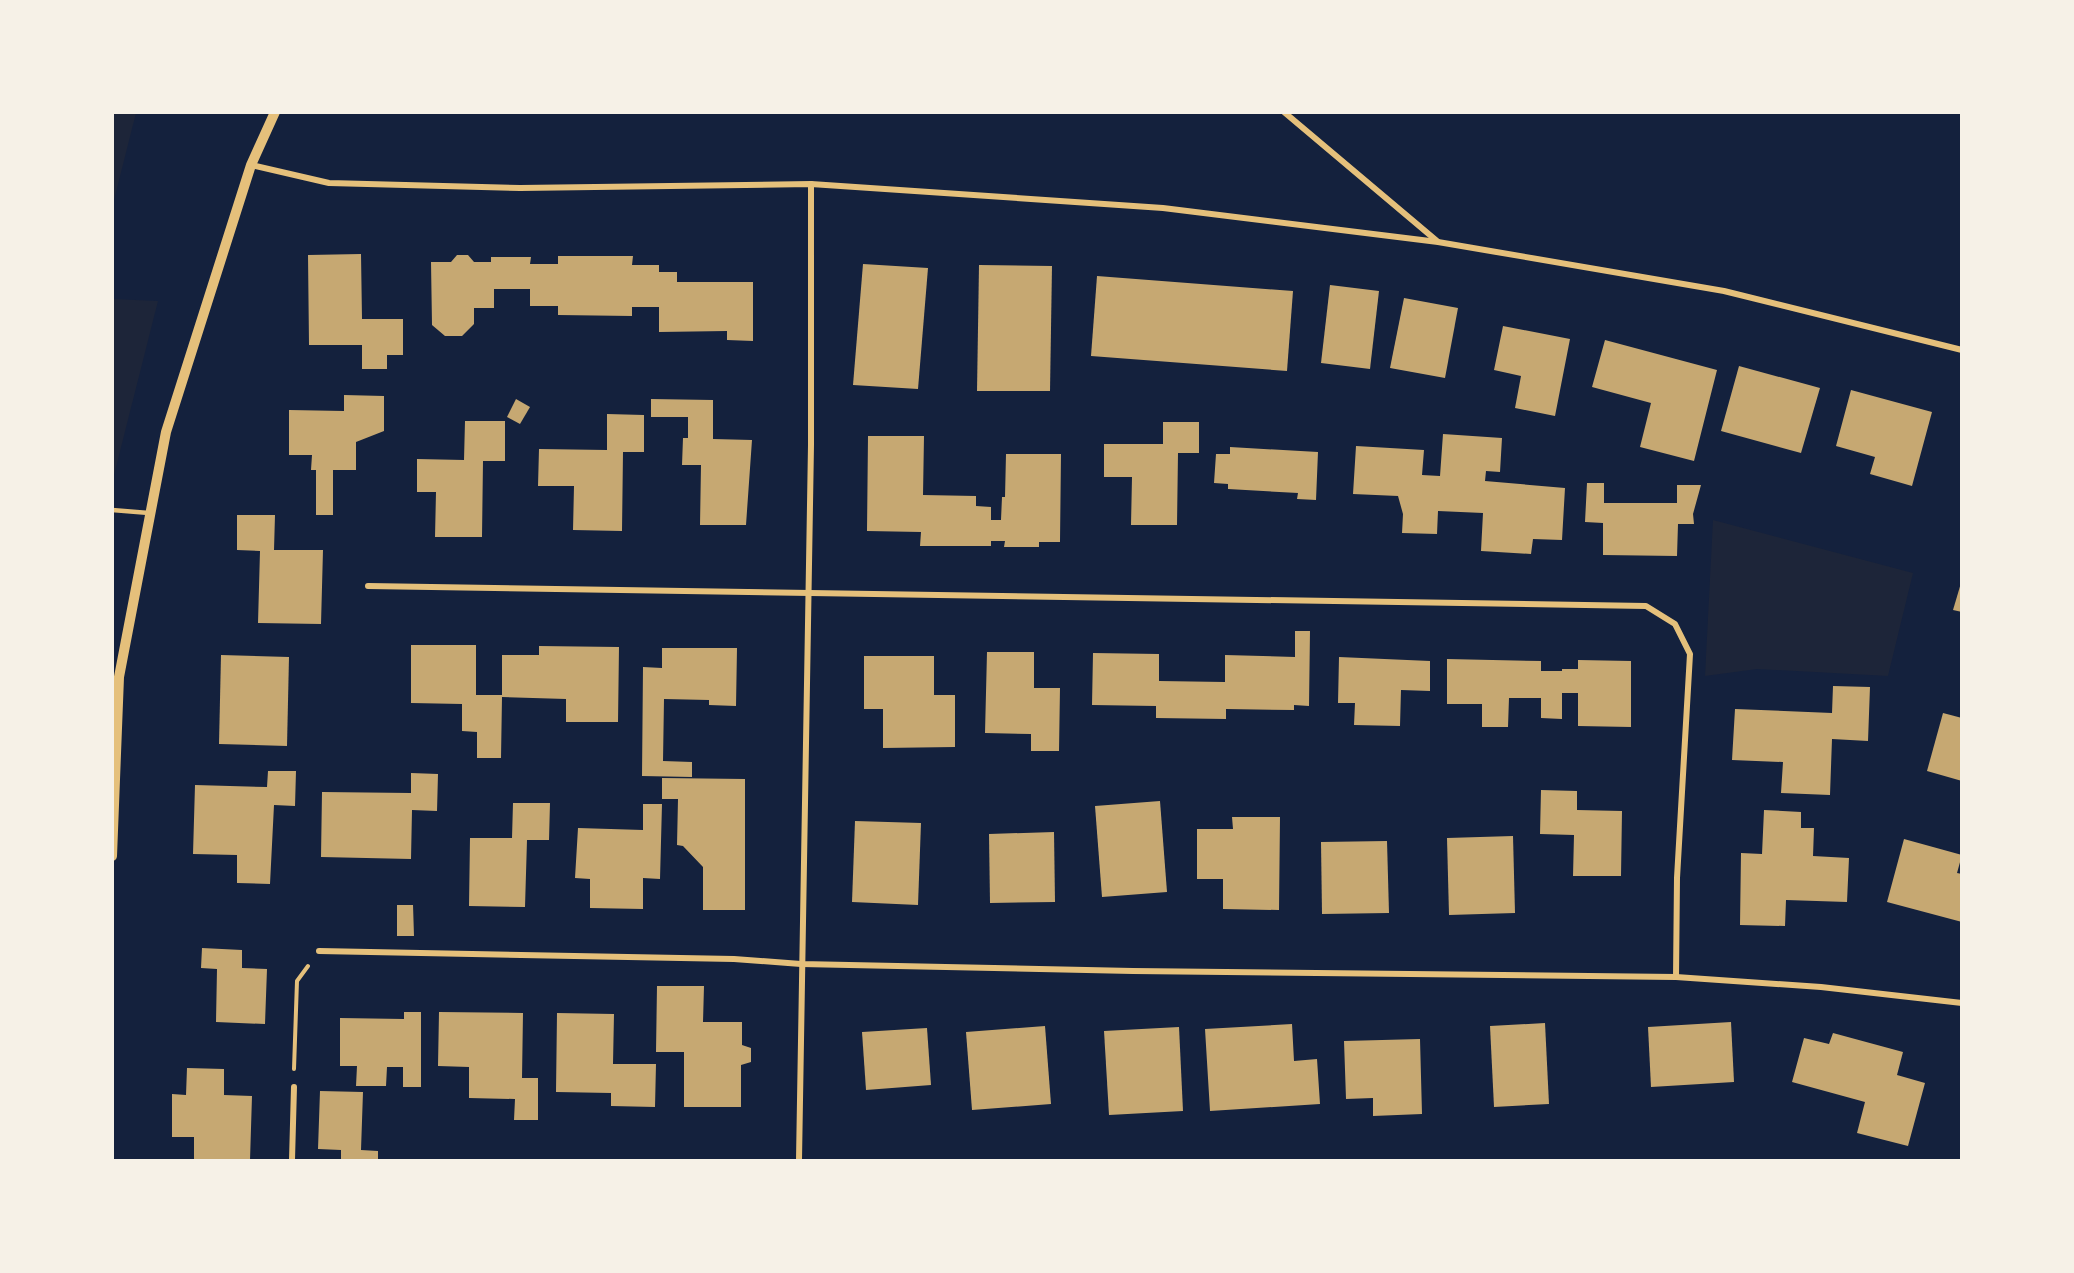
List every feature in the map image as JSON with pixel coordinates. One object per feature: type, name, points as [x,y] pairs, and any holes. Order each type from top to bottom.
[{"type":"street","points":[[112,856],[119,677],[166,432],[251,165],[275,112]]},
{"type":"street","points":[[1284,112],[1438,242]]},
{"type":"street","points":[[251,165],[341,183],[520,188],[811,184],[1163,208],[1438,242],[1724,291],[1962,350]]},
{"type":"street","points":[[799,1161],[809,592],[811,184]]},
{"type":"street","points":[[368,586],[1646,606],[1675,624],[1690,654],[1677,878],[1676,977]]},
{"type":"street","points":[[319,951],[734,959],[801,964],[1133,971],[1676,977],[1821,987],[1962,1004]]},
{"type":"street","points":[[292,1161],[294,1087]]},
{"type":"lane","points":[[112,510],[149,513]]},
{"type":"path","points":[[294,1087],[297,981],[319,951]]},
{"type":"shaded area","points":[[112,113],[136,113],[113,204]]},
{"type":"shaded area","points":[[112,299],[158,301],[113,479]]},
{"type":"shaded area","points":[[1713,520],[1913,573],[1888,676],[1757,669],[1705,676]]},
{"type":"building","points":[[361,254],[362,319],[403,319],[403,355],[387,355],[387,369],[362,369],[362,345],[309,345],[308,255]]},
{"type":"building","points":[[457,255],[468,255],[474,262],[491,262],[491,257],[531,257],[530,264],[558,264],[558,256],[633,256],[632,265],[659,265],[659,272],[677,272],[677,282],[753,282],[753,341],[727,340],[727,331],[659,332],[659,307],[632,307],[632,316],[558,315],[558,306],[530,306],[530,289],[494,289],[494,308],[474,308],[474,324],[462,336],[445,336],[432,325],[431,262],[451,262]]},
{"type":"building","points":[[863,264],[928,268],[918,389],[853,385]]},
{"type":"building","points":[[979,265],[1052,266],[1050,391],[977,391]]},
{"type":"building","points":[[1097,276],[1293,291],[1287,371],[1091,356]]},
{"type":"building","points":[[1330,285],[1379,291],[1370,369],[1321,363]]},
{"type":"building","points":[[1404,298],[1458,308],[1445,378],[1390,368]]},
{"type":"building","points":[[1503,326],[1570,339],[1555,416],[1515,408],[1521,376],[1494,370]]},
{"type":"building","points":[[1605,340],[1717,370],[1694,461],[1640,447],[1651,403],[1592,387]]},
{"type":"building","points":[[1739,366],[1820,388],[1801,453],[1721,431]]},
{"type":"building","points":[[1851,390],[1932,412],[1912,486],[1870,474],[1875,457],[1836,446]]},
{"type":"building","points":[[344,395],[384,396],[384,431],[356,442],[356,470],[333,470],[333,515],[316,515],[316,470],[311,470],[312,455],[289,455],[289,410],[344,411]]},
{"type":"building","points":[[516,399],[530,407],[520,424],[507,417]]},
{"type":"building","points":[[651,399],[713,400],[713,439],[752,440],[746,525],[700,525],[701,465],[682,465],[683,438],[688,438],[688,417],[651,417]]},
{"type":"building","points":[[607,414],[644,415],[644,452],[623,452],[622,531],[573,530],[574,486],[538,486],[539,449],[607,450]]},
{"type":"building","points":[[465,421],[505,421],[505,461],[483,461],[482,537],[435,537],[436,492],[417,492],[417,459],[464,460]]},
{"type":"building","points":[[1163,422],[1199,422],[1199,453],[1178,453],[1177,525],[1131,525],[1132,477],[1104,477],[1104,444],[1163,444]]},
{"type":"building","points":[[1443,434],[1502,438],[1500,472],[1486,471],[1485,481],[1565,488],[1562,540],[1533,539],[1531,554],[1481,551],[1483,513],[1438,511],[1437,534],[1402,533],[1403,514],[1398,496],[1353,494],[1356,446],[1424,450],[1422,475],[1440,476]]},
{"type":"building","points":[[868,436],[924,436],[923,495],[976,496],[976,506],[991,507],[991,520],[1001,520],[1002,497],[1005,497],[1006,454],[1061,454],[1060,542],[1039,542],[1039,547],[1004,547],[1005,541],[991,541],[991,546],[920,546],[921,532],[867,531]]},
{"type":"building","points":[[1230,447],[1318,452],[1316,500],[1297,499],[1298,493],[1228,489],[1228,484],[1214,483],[1216,454],[1230,454]]},
{"type":"building","points":[[1587,483],[1604,483],[1604,503],[1677,503],[1677,485],[1701,485],[1693,514],[1694,524],[1678,524],[1677,556],[1603,555],[1603,523],[1585,522]]},
{"type":"building","points":[[237,515],[275,515],[274,550],[323,550],[321,624],[258,623],[260,551],[237,550]]},
{"type":"building","points":[[1962,583],[1962,612],[1953,610]]},
{"type":"building","points":[[1295,631],[1310,631],[1309,706],[1294,705],[1294,710],[1226,709],[1226,719],[1156,718],[1156,706],[1092,705],[1093,653],[1159,654],[1159,681],[1225,682],[1225,655],[1295,657]]},
{"type":"building","points":[[411,645],[476,645],[476,695],[502,695],[502,655],[539,655],[539,646],[619,647],[618,722],[566,722],[566,699],[502,697],[501,758],[477,758],[477,732],[462,731],[462,704],[411,703]]},
{"type":"building","points":[[662,648],[737,648],[736,706],[709,705],[709,700],[664,699],[663,761],[692,762],[692,777],[642,776],[643,667],[662,668]]},
{"type":"building","points":[[987,652],[1034,652],[1034,688],[1060,688],[1059,751],[1031,751],[1031,734],[985,733]]},
{"type":"building","points":[[221,655],[289,657],[287,746],[219,744]]},
{"type":"building","points":[[864,656],[934,656],[934,695],[955,695],[955,747],[883,748],[883,709],[864,709]]},
{"type":"building","points":[[1339,657],[1430,661],[1430,691],[1401,690],[1400,726],[1354,725],[1355,703],[1338,703]]},
{"type":"building","points":[[1447,659],[1541,661],[1541,671],[1578,669],[1578,660],[1631,661],[1631,727],[1578,726],[1578,693],[1562,693],[1562,719],[1541,718],[1541,698],[1509,698],[1508,727],[1482,727],[1482,704],[1447,704]]},
{"type":"building","points":[[1833,686],[1870,687],[1868,741],[1832,739],[1830,795],[1781,793],[1783,762],[1732,760],[1735,709],[1832,713]]},
{"type":"building","points":[[1943,713],[1962,718],[1962,781],[1927,771]]},
{"type":"building","points":[[268,771],[296,771],[295,806],[274,805],[270,884],[237,883],[237,855],[193,854],[195,785],[267,787]]},
{"type":"building","points":[[411,773],[438,774],[437,811],[412,810],[411,859],[321,857],[322,792],[411,793]]},
{"type":"building","points":[[662,778],[745,779],[745,910],[703,910],[703,867],[683,846],[677,845],[678,799],[662,799]]},
{"type":"building","points":[[1541,790],[1577,791],[1577,810],[1622,811],[1621,876],[1573,876],[1574,835],[1540,834]]},
{"type":"building","points":[[1160,801],[1167,892],[1102,897],[1095,806]]},
{"type":"building","points":[[513,803],[550,803],[549,840],[527,840],[525,907],[469,906],[470,838],[512,838]]},
{"type":"building","points":[[643,804],[662,804],[660,879],[643,878],[643,909],[590,908],[590,879],[575,878],[578,828],[643,830]]},
{"type":"building","points":[[1764,810],[1801,812],[1801,828],[1814,828],[1813,856],[1849,858],[1847,902],[1786,900],[1785,926],[1740,925],[1741,853],[1762,854]]},
{"type":"building","points":[[1232,817],[1280,817],[1279,910],[1223,909],[1223,879],[1197,879],[1197,829],[1233,829]]},
{"type":"building","points":[[855,821],[921,823],[918,905],[852,902]]},
{"type":"building","points":[[1054,832],[1055,902],[990,903],[989,834]]},
{"type":"building","points":[[1513,836],[1515,913],[1449,915],[1447,838]]},
{"type":"building","points":[[1904,839],[1962,855],[1957,873],[1962,874],[1962,922],[1887,902]]},
{"type":"building","points":[[1387,841],[1389,913],[1322,914],[1321,842]]},
{"type":"building","points":[[397,905],[413,905],[414,936],[397,936]]},
{"type":"building","points":[[202,948],[242,950],[242,968],[267,969],[265,1024],[216,1022],[217,969],[201,968]]},
{"type":"building","points":[[657,986],[704,986],[703,1022],[742,1022],[742,1045],[751,1048],[751,1062],[741,1065],[741,1107],[684,1107],[684,1052],[656,1052]]},
{"type":"building","points":[[404,1012],[421,1012],[421,1087],[403,1087],[403,1067],[387,1067],[386,1086],[356,1086],[357,1066],[340,1066],[340,1018],[404,1019]]},
{"type":"building","points":[[439,1012],[523,1013],[522,1078],[538,1078],[538,1120],[514,1120],[515,1099],[469,1098],[469,1067],[438,1066]]},
{"type":"building","points":[[557,1013],[614,1014],[613,1064],[656,1064],[655,1107],[611,1106],[611,1093],[556,1092]]},
{"type":"building","points":[[1731,1022],[1734,1082],[1651,1087],[1648,1027]]},
{"type":"building","points":[[1545,1023],[1549,1104],[1494,1107],[1490,1026]]},
{"type":"building","points":[[1292,1024],[1294,1061],[1317,1059],[1320,1104],[1210,1111],[1205,1029]]},
{"type":"building","points":[[1045,1026],[1051,1104],[972,1110],[966,1032]]},
{"type":"building","points":[[1179,1027],[1183,1111],[1109,1115],[1104,1031]]},
{"type":"building","points":[[927,1028],[931,1085],[866,1090],[862,1032]]},
{"type":"building","points":[[1833,1033],[1903,1052],[1897,1075],[1925,1083],[1908,1146],[1857,1133],[1865,1102],[1792,1082],[1804,1038],[1829,1044]]},
{"type":"building","points":[[1420,1039],[1422,1114],[1373,1116],[1373,1098],[1346,1099],[1344,1041]]},
{"type":"building","points":[[187,1068],[224,1069],[224,1095],[252,1096],[250,1160],[194,1160],[194,1137],[172,1137],[172,1094],[186,1095]]},
{"type":"building","points":[[320,1091],[363,1092],[361,1150],[378,1151],[378,1160],[341,1160],[341,1150],[318,1149]]}]
